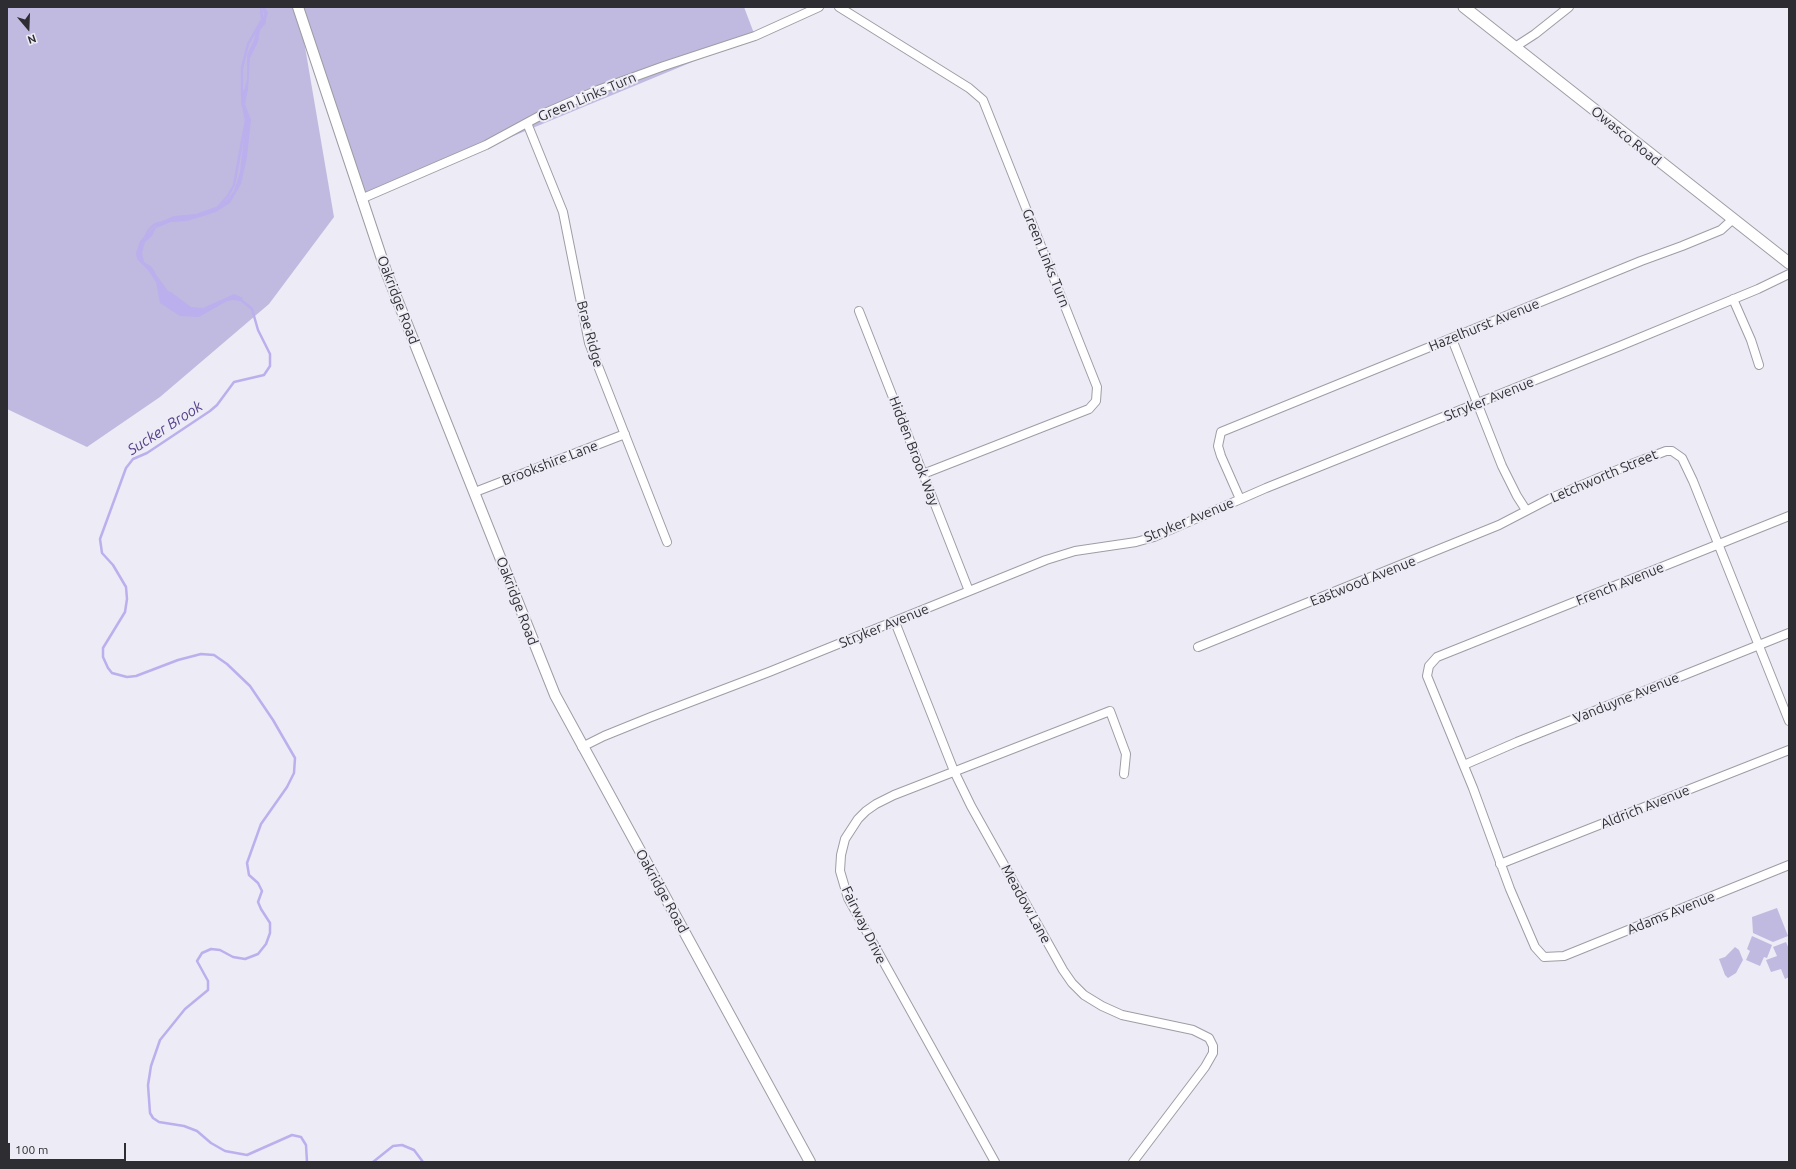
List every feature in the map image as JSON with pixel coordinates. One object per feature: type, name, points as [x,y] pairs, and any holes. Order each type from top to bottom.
[{"type":"main road","name":"Owasco Road","points":[[1464,7],[1789,263]]},
{"type":"street","name":"Oakridge Road","points":[[298,7],[387,274],[555,695],[582,747],[810,1162]]},
{"type":"street","name":"Green Links Turn","points":[[361,199],[486,145],[561,105],[664,66],[755,36],[819,7]]},
{"type":"street","name":"Green Links Turn","points":[[839,7],[969,88],[983,100],[1097,387],[1096,401],[1089,409],[923,474]]},
{"type":"street","points":[[1515,47],[1535,34],[1569,7]]},
{"type":"street","name":"Brae Ridge","points":[[527,123],[563,212],[590,344],[667,542]]},
{"type":"street","name":"Hazelhurst Avenue","points":[[1240,499],[1218,446],[1221,432],[1715,232],[1726,226],[1733,219]]},
{"type":"street","name":"Stryker Avenue","points":[[582,747],[651,717],[895,622],[1063,554],[1136,542],[1154,536],[1240,499],[1733,299],[1789,274]]},
{"type":"street","points":[[1733,299],[1751,340],[1759,365]]},
{"type":"street","name":"Hidden Brook Way","points":[[859,311],[969,591]]},
{"type":"street","points":[[1452,339],[1477,404],[1510,482],[1526,510]]},
{"type":"street","name":"Brookshire Lane","points":[[475,492],[625,434]]},
{"type":"street","name":"Letchworth Street","points":[[1526,510],[1550,498],[1666,450],[1672,451],[1682,458],[1694,481],[1789,720]]},
{"type":"street","name":"Eastwood Avenue","points":[[1198,647],[1499,525],[1526,510]]},
{"type":"street","name":"French Avenue","points":[[1464,765],[1428,676],[1429,666],[1433,660],[1789,516]]},
{"type":"street","name":"Meadow Lane","points":[[895,622],[954,772],[971,806],[1063,970],[1072,983],[1084,995],[1102,1006],[1122,1015],[1192,1030],[1209,1038],[1213,1046],[1213,1053],[1205,1067],[1133,1162]]},
{"type":"street","name":"Vanduyne Avenue","points":[[1464,765],[1517,742],[1789,633]]},
{"type":"street","name":"Fairway Drive","points":[[995,1162],[854,911],[844,887],[840,871],[841,855],[845,839],[858,819],[866,811],[894,794],[1110,711],[1126,754],[1124,774]]},
{"type":"street","name":"Aldrich Avenue","points":[[1500,864],[1789,750]]},
{"type":"street","points":[[1464,765],[1500,864]]},
{"type":"street","name":"Adams Avenue","points":[[1500,864],[1535,947],[1544,957],[1553,958],[1564,956],[1587,947],[1789,865]]},
{"type":"shaded area","points":[[7,7],[744,7],[755,36],[361,199],[304,41],[334,217],[269,304],[160,397],[87,447],[7,409]]},
{"type":"shaded area","points":[[262,7],[265,7],[268,13],[266,23],[260,30],[258,42],[250,58],[248,89],[245,104],[251,120],[247,157],[241,184],[230,203],[216,212],[187,221],[171,222],[156,228],[152,236],[145,242],[142,253],[144,262],[152,267],[168,291],[191,307],[203,308],[234,294],[243,298],[240,301],[227,301],[199,317],[180,316],[160,303],[156,282],[148,270],[137,259],[136,253],[140,241],[160,222],[174,216],[196,214],[221,205],[234,191],[240,172],[246,121],[241,103],[241,96],[247,79],[247,55],[254,40],[257,28],[262,22],[264,14]]},
{"type":"shaded area","points":[[1777,908],[1788,936],[1773,942],[1753,933],[1752,917]]},
{"type":"shaded area","points":[[1752,936],[1772,945],[1767,958],[1764,957],[1760,966],[1746,960],[1750,951],[1747,949]]},
{"type":"shaded area","points":[[1786,942],[1789,949],[1789,977],[1785,979],[1781,969],[1771,972],[1766,960],[1777,956],[1773,947]]},
{"type":"shaded area","points":[[1735,947],[1739,950],[1743,960],[1736,973],[1728,978],[1725,975],[1719,959],[1725,957]]},
{"type":"waterway","name":"Sucker Brook","points":[[242,96],[242,68],[248,44],[262,20],[261,7]]},
{"type":"waterway","name":"Sucker Brook","points":[[218,207],[228,196],[234,185],[246,120],[244,111]]},
{"type":"waterway","name":"Sucker Brook","points":[[144,239],[148,231],[154,225],[159,223]]},
{"type":"waterway","name":"Sucker Brook","points":[[240,299],[252,309],[258,330],[270,354],[270,366],[264,375],[234,382],[217,405],[210,411],[147,453],[133,459],[126,468],[100,539],[102,553],[113,565],[126,587],[127,599],[125,612],[103,648],[103,657],[112,673],[127,677],[136,676],[178,660],[201,654],[214,655],[227,664],[250,686],[273,720],[295,758],[294,773],[287,787],[261,824],[247,863],[249,875],[258,883],[262,891],[258,902],[270,923],[270,933],[266,944],[258,954],[245,959],[233,957],[220,950],[211,949],[202,953],[197,961],[208,981],[208,990],[185,1009],[160,1040],[151,1066],[148,1085],[150,1113],[153,1118],[159,1122],[184,1126],[197,1131],[211,1143],[225,1151],[247,1155],[292,1135],[301,1137],[306,1145],[307,1162]]},
{"type":"waterway","name":"Sucker Brook","points":[[373,1162],[393,1146],[402,1145],[414,1150],[423,1162]]}]
